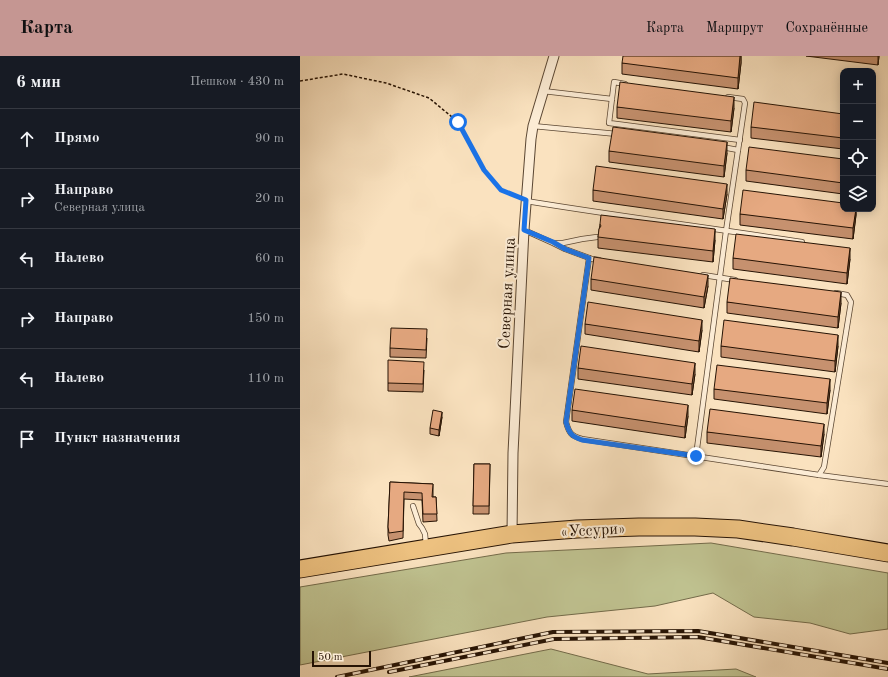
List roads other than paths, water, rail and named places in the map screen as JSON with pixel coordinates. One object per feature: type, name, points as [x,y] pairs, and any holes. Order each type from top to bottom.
[{"type":"highway","name":"«Уссури»","points":[[300,569],[512,534],[592,528],[702,527],[738,529],[888,553]]},
{"type":"street","name":"Северная улица","points":[[512,534],[513,452],[524,230],[531,139],[533,126],[554,56]]},
{"type":"lane","points":[[629,84],[614,82],[609,123],[740,140]]},
{"type":"lane","points":[[543,91],[612,99]]},
{"type":"lane","points":[[696,456],[726,230],[745,103],[743,99],[720,96]]},
{"type":"lane","points":[[533,126],[621,135]]},
{"type":"lane","points":[[715,147],[738,150]]},
{"type":"lane","points":[[526,200],[589,211],[726,230],[804,243]]},
{"type":"lane","points":[[524,230],[553,242],[565,249],[589,258],[607,261]]},
{"type":"lane","points":[[553,242],[563,243],[597,237]]},
{"type":"lane","points":[[589,258],[566,422],[568,430],[574,437],[582,440],[888,484]]},
{"type":"lane","points":[[698,274],[744,281]]},
{"type":"lane","points":[[819,475],[824,467],[851,302],[847,295],[831,292]]},
{"type":"lane","points":[[413,506],[419,524],[425,534],[426,549]]},
{"type":"railway","points":[[337,677],[553,632],[698,631],[888,663]]},
{"type":"railway","points":[[389,672],[554,639],[698,637],[888,669]]}]
